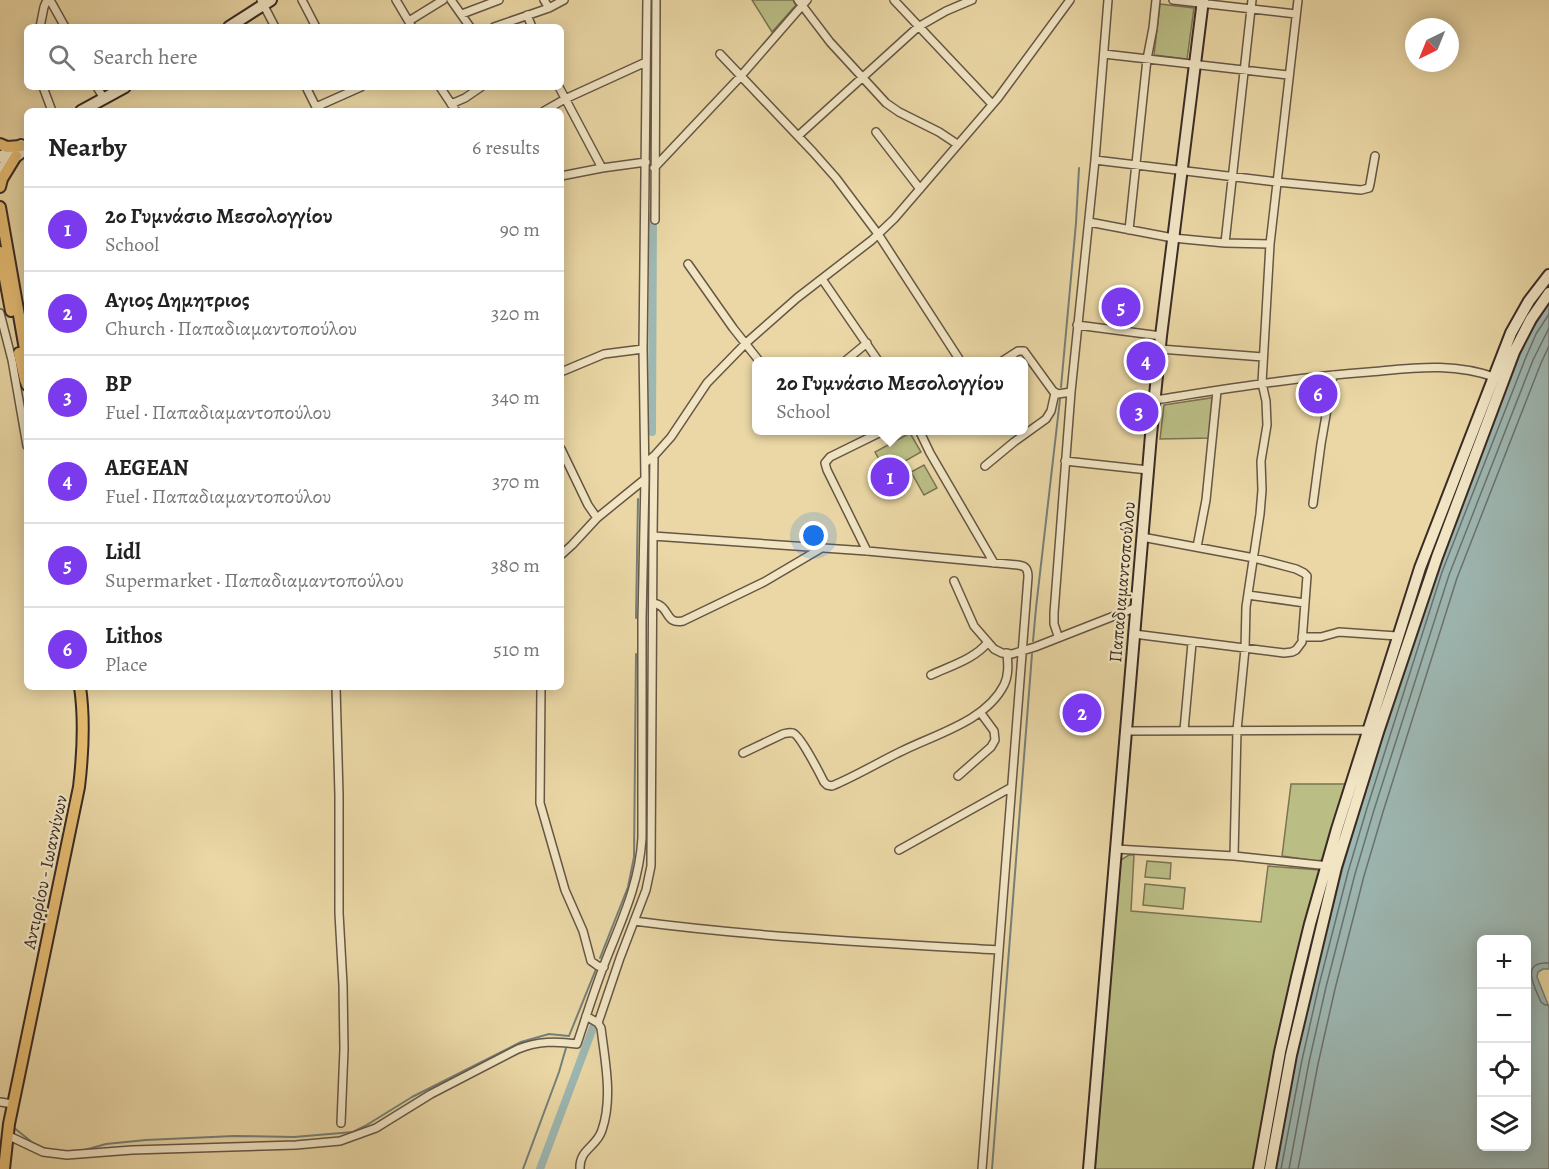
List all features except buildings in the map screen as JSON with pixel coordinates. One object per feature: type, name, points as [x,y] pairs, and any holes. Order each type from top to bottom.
[{"type":"main road","points":[[0,144],[7,147],[24,145]]},
{"type":"main road","points":[[0,187],[2,179],[16,156]]},
{"type":"main road","points":[[0,207],[24,344]]},
{"type":"main road","points":[[0,252],[24,377]]},
{"type":"main road","name":"Αντιρρίου - Ιωαννίνων","points":[[4,1169],[13,1104],[80,787],[84,733],[79,690]]},
{"type":"street","points":[[41,24],[44,7],[49,0],[63,24]]},
{"type":"street","points":[[302,0],[314,24]]},
{"type":"street","points":[[396,0],[410,24],[444,0]]},
{"type":"street","points":[[451,0],[468,24]]},
{"type":"street","points":[[462,14],[499,0]]},
{"type":"street","points":[[544,0],[549,8]]},
{"type":"street","points":[[502,24],[549,8],[564,0]]},
{"type":"street","points":[[7,1136],[43,1152],[67,1155],[132,1149],[296,1145],[340,1141],[376,1128],[430,1094],[518,1049],[549,1041],[577,1044],[635,886],[641,850],[647,0]]},
{"type":"street","points":[[655,220],[656,0]]},
{"type":"street","points":[[654,168],[740,76],[800,3],[807,0]]},
{"type":"street","points":[[894,0],[992,104]]},
{"type":"street","points":[[798,136],[918,27],[972,0]]},
{"type":"street","points":[[645,463],[677,430],[707,383],[746,343],[781,311],[894,219],[992,104],[1070,0]]},
{"type":"street","points":[[1058,636],[1054,624],[1054,613],[1065,461],[1095,160],[1108,0]]},
{"type":"street","points":[[1129,230],[1155,0]]},
{"type":"street","points":[[1173,0],[1296,14]]},
{"type":"street","points":[[1225,243],[1252,0]]},
{"type":"street","points":[[1234,856],[1237,730],[1245,649],[1246,607],[1262,495],[1261,461],[1267,416],[1262,383],[1270,244],[1298,0]]},
{"type":"street","points":[[232,24],[265,2],[274,24]]},
{"type":"street","name":"Παπαδιαμαντοπούλου","points":[[1089,1169],[1161,336],[1203,2]]},
{"type":"street","points":[[800,3],[820,30],[892,108],[932,128],[957,144]]},
{"type":"street","points":[[527,15],[531,24]]},
{"type":"street","points":[[720,54],[829,170],[878,234],[958,357]]},
{"type":"street","points":[[1104,54],[1288,75]]},
{"type":"street","points":[[549,108],[646,62]]},
{"type":"street","points":[[44,90],[51,108]]},
{"type":"street","points":[[100,90],[104,99]]},
{"type":"street","points":[[87,108],[120,90]]},
{"type":"street","points":[[308,90],[316,107],[353,90]]},
{"type":"street","points":[[442,90],[454,108],[477,90]]},
{"type":"street","points":[[560,90],[603,168]]},
{"type":"street","points":[[876,132],[920,189]]},
{"type":"street","points":[[0,157],[24,145]]},
{"type":"street","points":[[0,169],[24,146]]},
{"type":"street","points":[[1095,160],[1182,172],[1365,190],[1369,188],[1375,156]]},
{"type":"street","points":[[564,175],[646,162]]},
{"type":"street","points":[[1089,222],[1173,238],[1270,244]]},
{"type":"street","points":[[688,264],[756,357]]},
{"type":"street","points":[[1373,731],[1499,379],[1511,333],[1549,274]]},
{"type":"street","points":[[822,279],[876,357]]},
{"type":"street","points":[[1259,1169],[1280,1052],[1303,951],[1373,731],[1397,636],[1430,541],[1499,379],[1526,327],[1549,293]]},
{"type":"street","points":[[0,313],[12,360],[24,429]]},
{"type":"street","points":[[1077,325],[1161,336]]},
{"type":"street","points":[[850,357],[867,343]]},
{"type":"street","points":[[564,371],[609,352],[644,349]]},
{"type":"street","points":[[1160,349],[1263,357]]},
{"type":"street","points":[[1009,357],[1018,351],[1024,351],[1054,393],[1051,411],[1046,419],[1028,432]]},
{"type":"street","points":[[1155,400],[1262,383],[1440,367],[1454,368],[1499,379]]},
{"type":"street","points":[[1313,504],[1333,375]]},
{"type":"street","points":[[1197,547],[1206,500],[1217,391]]},
{"type":"street","points":[[1054,393],[1071,392]]},
{"type":"street","points":[[867,551],[825,463],[830,457],[875,435]]},
{"type":"street","points":[[922,435],[930,453],[994,563]]},
{"type":"street","points":[[985,466],[1024,435]]},
{"type":"street","points":[[564,456],[588,505],[597,518]]},
{"type":"street","points":[[598,1023],[648,883],[652,855],[654,456]]},
{"type":"street","points":[[1065,461],[1148,470]]},
{"type":"street","points":[[564,552],[597,518],[645,479]]},
{"type":"street","points":[[653,536],[867,551],[1021,565],[1027,569],[1018,717],[1010,788],[982,1169]]},
{"type":"street","points":[[1134,634],[1192,643],[1292,652],[1300,645],[1305,603],[1307,576],[1296,569],[1254,558],[1142,537]]},
{"type":"street","points":[[652,603],[662,606],[672,621],[676,623],[683,621],[764,582],[821,548]]},
{"type":"street","points":[[954,581],[972,622],[998,652],[1012,654],[1137,607]]},
{"type":"street","points":[[1248,595],[1305,603]]},
{"type":"street","points":[[1302,637],[1321,637],[1339,632],[1397,636]]},
{"type":"street","points":[[931,675],[971,656],[984,648],[988,642]]},
{"type":"street","points":[[1184,730],[1192,643]]},
{"type":"street","points":[[743,753],[790,732],[802,741],[824,782],[832,786],[980,712],[994,699],[1005,683],[1008,671],[1007,653]]},
{"type":"street","points":[[336,690],[339,913],[344,1049],[341,1123]]},
{"type":"street","points":[[541,690],[540,803],[564,885],[583,931],[591,961],[604,967]]},
{"type":"street","points":[[958,776],[991,747],[995,740],[994,731],[980,712]]},
{"type":"street","points":[[1126,731],[1373,731]]},
{"type":"street","points":[[900,850],[1010,788]]},
{"type":"street","points":[[1116,849],[1234,856],[1331,867]]},
{"type":"street","points":[[1270,1169],[1291,1055],[1331,867]]},
{"type":"street","points":[[634,921],[809,938],[998,950]]},
{"type":"street","points":[[580,1169],[580,1159],[597,1141],[601,1133],[608,1091],[602,1031],[598,1023],[586,1016]]},
{"type":"street","points":[[0,1102],[13,1104]]},
{"type":"green space","points":[[752,0],[793,0],[796,5],[772,32]]},
{"type":"green space","points":[[1160,4],[1194,8],[1187,59],[1154,55]]},
{"type":"green space","points":[[1217,397],[1213,438],[1160,439],[1164,405]]},
{"type":"green space","points":[[906,435],[911,435],[921,452],[886,472],[875,452]]},
{"type":"green space","points":[[924,465],[937,488],[924,495],[911,472]]},
{"type":"green space","points":[[1291,784],[1347,784],[1327,853],[1322,860],[1282,856]]},
{"type":"green space","points":[[1129,855],[1134,855],[1131,911],[1261,922],[1268,866],[1320,870],[1275,1054],[1254,1169],[1095,1169],[1119,861]]},
{"type":"green space","points":[[1147,861],[1171,863],[1170,879],[1145,877]]},
{"type":"green space","points":[[1145,884],[1185,888],[1183,909],[1143,905]]},
{"type":"water","points":[[1549,303],[1549,969],[1538,972],[1537,977],[1549,1007],[1549,1169],[1275,1169],[1313,984],[1361,806],[1436,570],[1531,331]]},
{"type":"waterway","points":[[1061,387],[1079,168]]},
{"type":"waterway","points":[[652,432],[653,214]]},
{"type":"waterway","points":[[1033,641],[1060,399]]},
{"type":"waterway","points":[[636,618],[638,499]]},
{"type":"waterway","points":[[600,958],[628,887],[634,857],[636,654]]},
{"type":"waterway","points":[[992,1169],[1032,654]]},
{"type":"waterway","points":[[63,1151],[81,1151],[106,1144],[146,1140],[234,1136],[294,1137],[353,1132],[412,1097],[521,1042],[549,1034],[569,1036],[596,969]]},
{"type":"waterway","points":[[540,1169],[594,1025]]},
{"type":"waterway","points":[[523,1169],[566,1048]]},
{"type":"waterway","points":[[13,1127],[33,1143],[48,1150]]},
{"type":"place","name":"Lidl","points":[[1121,307]]},
{"type":"place","name":"AEGEAN","points":[[1146,361]]},
{"type":"place","name":"Lithos","points":[[1318,394]]},
{"type":"place","name":"BP","points":[[1139,412]]},
{"type":"place","name":"2ο Γυμνάσιο Μεσολογγίου","points":[[890,477]]},
{"type":"place","name":"Αγιος Δημητριος","points":[[1082,713]]}]
